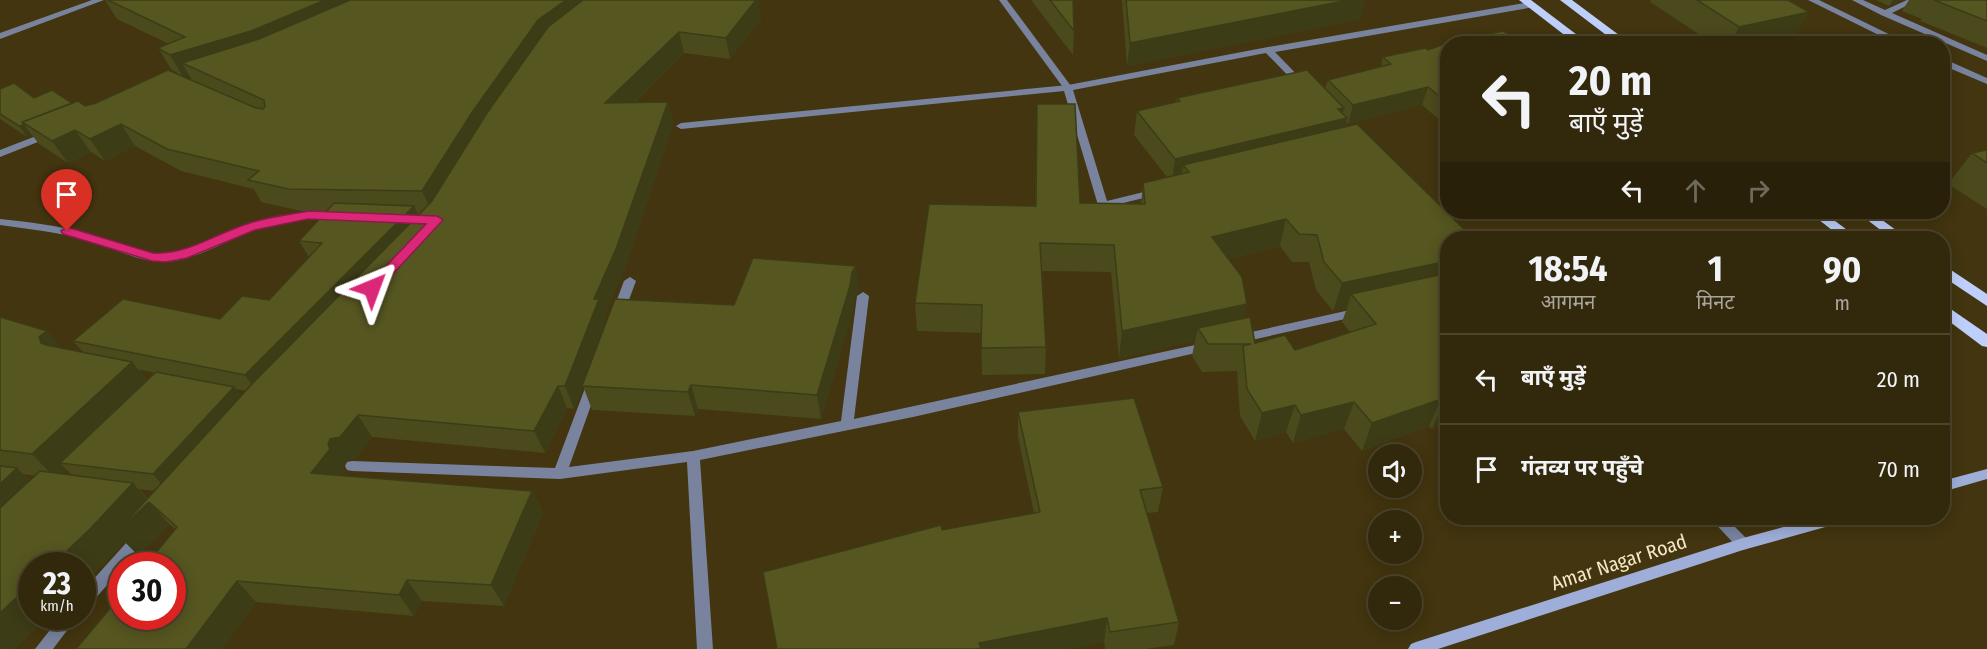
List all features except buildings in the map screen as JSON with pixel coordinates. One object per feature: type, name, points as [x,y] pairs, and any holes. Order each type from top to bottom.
[{"type":"main road","points":[[1564,0],[1615,36]]},
{"type":"main road","points":[[1527,2],[1573,36]]},
{"type":"main road","points":[[1825,219],[1841,231]]},
{"type":"main road","points":[[1873,219],[1890,231]]},
{"type":"main road","points":[[1950,275],[1987,301]]},
{"type":"main road","points":[[1950,314],[1987,342]]},
{"type":"street","points":[[0,36],[100,0]]},
{"type":"street","points":[[1003,0],[1068,88],[1103,205]]},
{"type":"street","points":[[1812,0],[1888,36]]},
{"type":"street","points":[[1856,0],[1937,36]]},
{"type":"street","points":[[1884,13],[1914,0]]},
{"type":"street","points":[[681,126],[1068,88],[1527,2]]},
{"type":"street","points":[[1950,42],[1987,58]]},
{"type":"street","points":[[1268,50],[1308,91]]},
{"type":"street","points":[[1950,65],[1987,81]]},
{"type":"street","points":[[0,154],[62,128]]},
{"type":"street","points":[[1091,223],[1103,205],[1173,188]]},
{"type":"street","points":[[0,222],[47,227],[89,237],[152,257],[166,258],[183,255],[252,226],[279,219],[308,215],[354,217]]},
{"type":"street","points":[[614,324],[630,281]]},
{"type":"street","points":[[847,426],[863,296]]},
{"type":"street","points":[[352,466],[560,474],[693,456],[847,426],[1366,310]]},
{"type":"street","points":[[560,474],[599,367]]},
{"type":"street","points":[[693,456],[705,649]]},
{"type":"street","points":[[1950,485],[1987,474]]},
{"type":"street","points":[[1724,525],[1743,544]]},
{"type":"street","name":"Amar Nagar Road","points":[[1416,649],[1743,544],[1811,525]]},
{"type":"street","points":[[96,587],[148,527]]},
{"type":"street","points":[[43,649],[59,630]]},
{"type":"route","points":[[67,231],[152,257],[166,258],[183,255],[252,226],[279,219],[308,215],[437,220],[372,288]]}]
